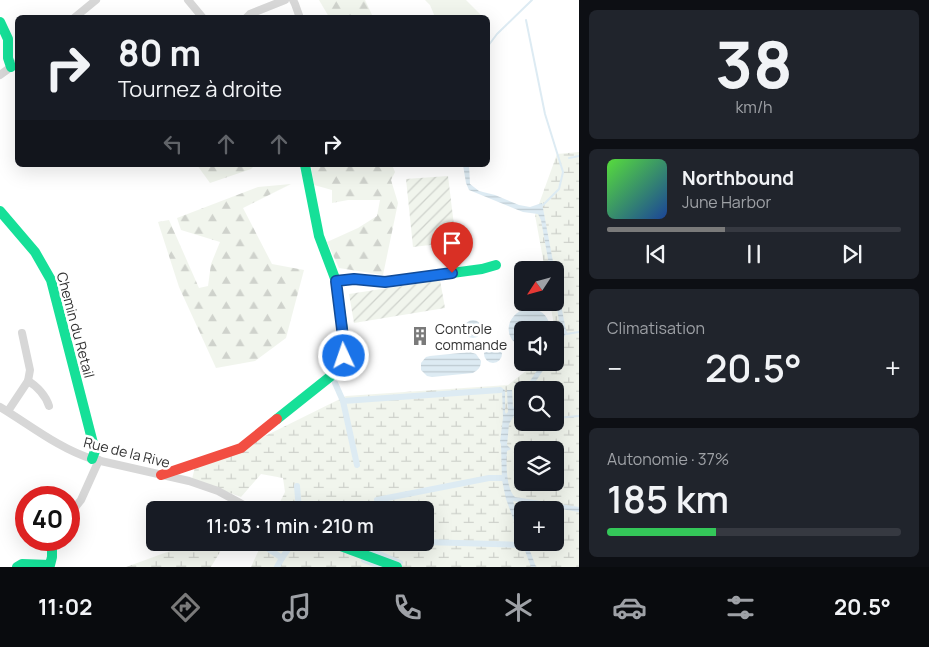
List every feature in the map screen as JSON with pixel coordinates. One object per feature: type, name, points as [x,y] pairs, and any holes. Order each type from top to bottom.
[{"type":"street","points":[[78,15],[96,0]]},
{"type":"street","points":[[188,0],[201,15]]},
{"type":"street","points":[[249,15],[285,0]]},
{"type":"street","points":[[293,0],[299,15]]},
{"type":"street","points":[[0,22],[8,40],[8,61],[14,64],[0,75]]},
{"type":"street","points":[[161,475],[241,448],[331,376],[344,356],[336,281],[320,236],[305,167]]},
{"type":"street","name":"Chemin du Retail","points":[[0,211],[32,247],[45,266],[51,280],[96,460]]},
{"type":"street","points":[[336,281],[354,279],[385,282],[482,269],[496,265]]},
{"type":"street","points":[[8,412],[28,381],[30,370],[22,333]]},
{"type":"street","points":[[28,381],[41,392],[49,406]]},
{"type":"street","name":"Rue de la Rive","points":[[0,406],[64,447],[80,455],[189,482],[218,491],[236,501]]},
{"type":"street","points":[[80,500],[84,494],[96,460]]},
{"type":"street","points":[[17,567],[22,564],[50,565],[52,551]]},
{"type":"street","points":[[354,551],[397,567]]},
{"type":"green space","points":[[319,0],[365,0],[372,15],[328,15]]},
{"type":"green space","points":[[425,0],[466,0],[481,15],[434,15],[430,5]]},
{"type":"green space","points":[[579,152],[579,567],[251,567],[258,551],[434,551],[434,501],[280,501],[285,492],[283,478],[261,474],[241,497],[192,479],[195,467],[259,439],[346,396],[508,385],[526,371],[564,371],[564,321],[553,321],[552,311],[564,311],[564,261],[543,261],[535,215],[557,154]]},
{"type":"green space","points":[[198,167],[253,167],[251,169],[210,183]]},
{"type":"green space","points":[[311,167],[393,167],[395,172],[391,180],[398,203],[383,275],[339,268],[327,242],[358,228],[377,216],[380,200],[348,200],[332,203],[332,190],[314,185]]},
{"type":"green space","points":[[448,176],[456,242],[413,247],[406,179]]},
{"type":"green space","points":[[291,184],[243,208],[272,264],[304,270],[286,338],[255,361],[216,368],[179,287],[158,222],[169,220],[199,288],[208,286],[211,264],[220,242],[181,230],[177,218],[258,187]]},
{"type":"green space","points":[[440,280],[445,308],[354,323],[349,294]]},
{"type":"green space","points":[[170,551],[220,551],[211,567],[126,567]]},
{"type":"shaded area","points":[[463,167],[469,167],[470,184],[479,191],[495,195],[519,205],[530,207],[542,203],[553,261],[548,261],[541,220],[538,214],[523,212],[469,190]]},
{"type":"shaded area","points":[[521,311],[539,311],[544,314],[548,321],[514,321],[514,342],[509,332],[509,326],[515,315]]},
{"type":"shaded area","points":[[557,311],[562,311],[566,331],[564,337],[564,321],[559,321]]},
{"type":"shaded area","points":[[473,320],[479,323],[482,329],[479,335],[473,338],[467,335],[464,329],[467,323]]},
{"type":"shaded area","points":[[493,345],[499,348],[502,354],[499,360],[493,363],[487,360],[484,354],[487,348]]},
{"type":"shaded area","points":[[470,352],[476,354],[481,361],[479,368],[473,373],[432,377],[427,376],[421,370],[421,363],[426,357]]},
{"type":"shaded area","points":[[537,371],[543,371],[536,381],[530,381]]},
{"type":"shaded area","points":[[502,389],[505,391],[506,414],[508,412],[507,390],[512,390],[514,416],[509,424],[507,445],[511,449],[507,451],[508,482],[515,497],[541,501],[513,501],[514,521],[506,499],[502,480],[500,442],[503,418]]},
{"type":"shaded area","points":[[564,505],[579,507],[579,512],[564,510]]},
{"type":"shaded area","points":[[525,551],[530,551],[536,567],[531,567]]},
{"type":"waterway","points":[[490,43],[532,0]]},
{"type":"waterway","points":[[526,20],[545,114],[563,172],[559,189],[543,205]]},
{"type":"waterway","points":[[569,158],[579,156]]},
{"type":"waterway","points":[[566,332],[566,334],[579,332]]},
{"type":"waterway","points":[[335,383],[343,401],[500,390]]},
{"type":"waterway","points":[[343,401],[357,465]]},
{"type":"waterway","points":[[564,417],[579,416]]},
{"type":"waterway","points":[[377,500],[489,478],[502,478]]},
{"type":"waterway","points":[[297,486],[298,501]]},
{"type":"waterway","points":[[434,542],[514,545]]},
{"type":"waterway","points":[[272,551],[282,558],[277,567]]},
{"type":"waterway","points":[[282,558],[287,551]]},
{"type":"waterway","points":[[372,551],[400,563]]},
{"type":"waterway","points":[[364,560],[382,567]]},
{"type":"traffic: fast","points":[[0,22],[8,39],[8,58],[11,67]]},
{"type":"traffic: fast","points":[[277,419],[331,376],[344,356],[345,345],[336,281],[319,236],[305,167]]},
{"type":"traffic: fast","points":[[0,211],[35,252],[51,280],[95,451],[92,459]]},
{"type":"traffic: fast","points":[[336,281],[354,279],[385,282],[482,269],[496,265]]},
{"type":"traffic: fast","points":[[17,567],[22,564],[50,565],[52,551]]},
{"type":"traffic: fast","points":[[354,551],[397,567]]},
{"type":"traffic: jam","points":[[161,475],[241,448],[277,419]]},
{"type":"place","name":"Controle commande","points":[[420,336]]},
{"type":"route","points":[[344,356],[336,281],[354,279],[385,282],[452,273]]}]
